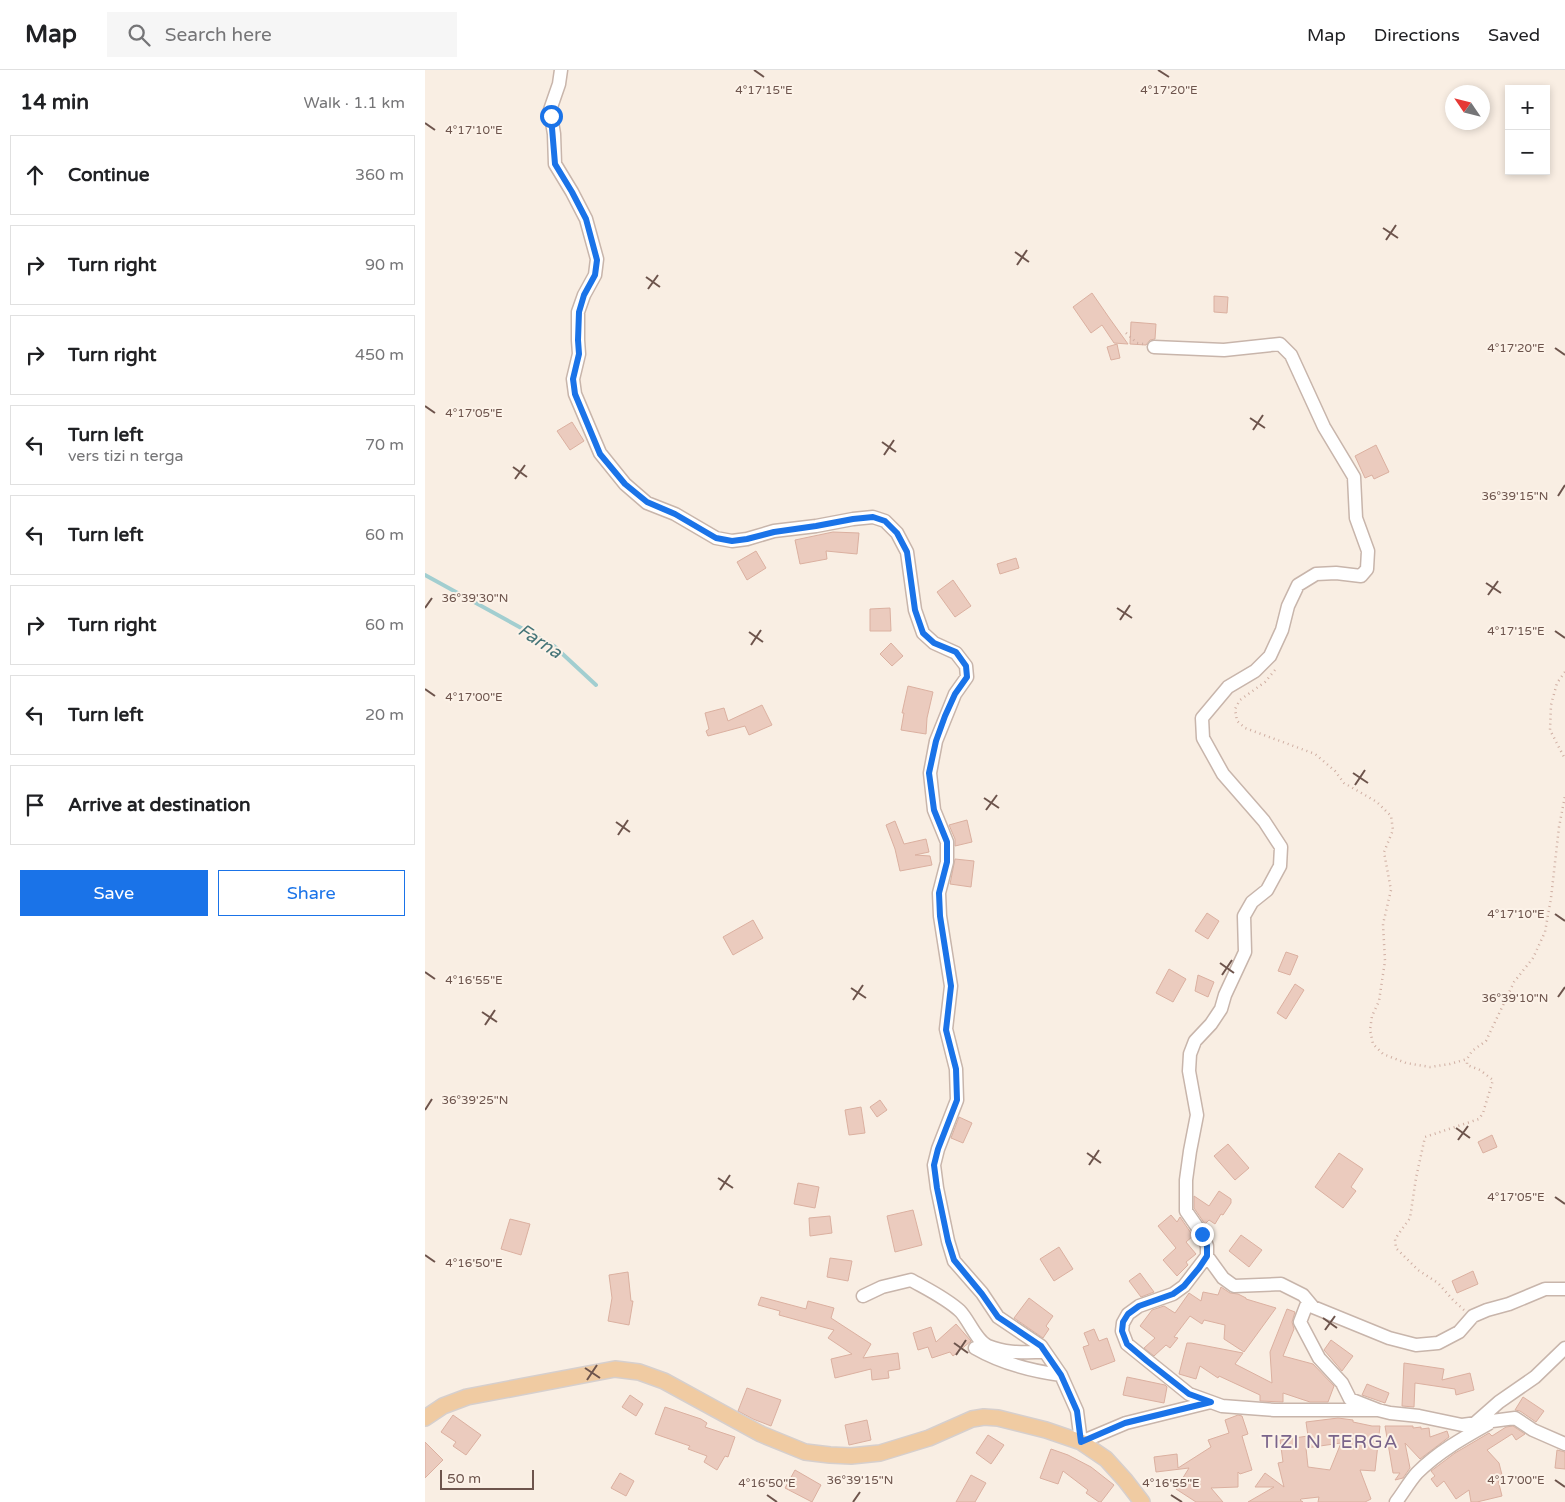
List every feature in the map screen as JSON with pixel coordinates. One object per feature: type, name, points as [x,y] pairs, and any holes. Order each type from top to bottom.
[{"type":"main road","points":[[425,1418],[443,1406],[467,1397],[615,1369],[639,1372],[665,1381],[761,1434],[805,1452],[837,1456],[880,1453],[929,1438],[972,1419],[984,1417],[998,1418],[1046,1430],[1081,1442],[1106,1459],[1142,1502]]},
{"type":"street","points":[[561,70],[559,84],[550,110],[554,134],[555,164],[586,219],[597,260],[595,275],[584,295],[579,312],[579,354],[573,379],[575,394],[600,454],[625,484],[647,502],[675,514],[716,538],[732,541],[747,539],[774,532],[853,519],[873,517],[885,521],[897,533],[907,552],[915,610],[923,633],[934,643],[956,652],[966,666],[967,677],[955,694],[945,716],[936,741],[929,773],[934,810],[947,842],[947,862],[939,893],[940,916],[951,986],[946,1030],[956,1069],[957,1100],[938,1149],[934,1165],[946,1232],[954,1260],[998,1317],[1041,1346],[1061,1375],[1077,1411],[1081,1442],[1125,1423],[1211,1402]]},
{"type":"street","points":[[1154,347],[1224,350],[1280,344],[1291,354],[1324,427],[1354,477],[1355,518],[1368,551],[1367,569],[1361,576],[1336,572],[1316,574],[1298,585],[1287,606],[1282,630],[1270,656],[1255,671],[1228,687],[1202,718],[1203,738],[1223,774],[1265,821],[1281,847],[1280,866],[1267,890],[1252,902],[1244,916],[1245,952],[1225,994],[1221,1009],[1211,1024],[1195,1040],[1190,1054],[1189,1071],[1197,1115],[1187,1170],[1186,1211],[1205,1240],[1207,1256],[1223,1278],[1234,1286],[1281,1284],[1303,1295],[1313,1307],[1389,1338],[1415,1345],[1438,1343],[1459,1332],[1473,1316],[1487,1310],[1509,1304],[1545,1289],[1565,1289]]},
{"type":"street","points":[[1207,1256],[1184,1286],[1173,1294],[1139,1306],[1128,1314],[1123,1322],[1122,1331],[1127,1344],[1189,1394],[1222,1406],[1274,1410],[1378,1410]]},
{"type":"street","points":[[863,1296],[882,1287],[911,1280],[960,1311],[986,1346],[1009,1352],[1045,1352]]},
{"type":"street","points":[[1308,1301],[1300,1322],[1319,1358],[1342,1383],[1350,1399],[1391,1414],[1419,1416],[1462,1425],[1515,1418],[1533,1430],[1565,1444]]},
{"type":"street","points":[[975,1348],[989,1356],[1011,1364],[1061,1375]]},
{"type":"street","points":[[1474,1424],[1499,1402],[1535,1377],[1565,1348]]},
{"type":"street","points":[[1396,1502],[1415,1475],[1431,1460],[1494,1421]]},
{"type":"path","points":[[1126,333],[1137,343],[1154,347]]},
{"type":"path","points":[[1277,668],[1265,682],[1240,700],[1235,709],[1237,721],[1245,728],[1315,754],[1335,771],[1344,783],[1377,802],[1391,816],[1393,830],[1384,852],[1391,890],[1383,924],[1385,961],[1379,1000],[1372,1016],[1369,1030],[1373,1044],[1383,1054],[1406,1063],[1430,1067],[1467,1059]]},
{"type":"path","points":[[1565,672],[1557,683],[1551,706],[1550,730],[1565,759]]},
{"type":"path","points":[[1473,1316],[1453,1300],[1438,1284],[1418,1270],[1396,1248],[1395,1239],[1410,1218],[1425,1137],[1479,1118],[1483,1113],[1493,1080],[1481,1070],[1467,1065],[1467,1059],[1472,1052],[1486,1041],[1514,982],[1533,958],[1545,932],[1559,826],[1565,796]]},
{"type":"building","points":[[1092,293],[1128,344],[1114,343],[1102,325],[1091,333],[1073,307]]},
{"type":"building","points":[[1214,296],[1228,297],[1227,313],[1214,312]]},
{"type":"building","points":[[1131,322],[1156,324],[1155,339],[1150,340],[1146,345],[1130,344]]},
{"type":"building","points":[[1117,344],[1120,358],[1111,360],[1107,347]]},
{"type":"building","points":[[572,422],[584,441],[570,450],[557,431]]},
{"type":"building","points":[[1376,445],[1389,472],[1374,479],[1372,475],[1365,478],[1355,456]]},
{"type":"building","points":[[833,532],[859,533],[857,554],[826,551],[827,559],[800,564],[795,540]]},
{"type":"building","points":[[756,551],[766,568],[747,580],[737,562]]},
{"type":"building","points":[[1016,558],[1019,568],[1000,574],[997,564]]},
{"type":"building","points":[[953,580],[971,606],[955,617],[937,592]]},
{"type":"building","points":[[890,608],[891,631],[870,631],[870,609]]},
{"type":"building","points":[[891,643],[903,656],[892,666],[880,654]]},
{"type":"building","points":[[908,686],[933,692],[927,718],[926,734],[901,730],[904,713],[902,713]]},
{"type":"building","points":[[762,705],[772,725],[749,735],[745,726],[708,736],[706,731],[709,729],[705,713],[724,708],[728,721]]},
{"type":"building","points":[[967,820],[972,842],[955,846],[955,839],[949,825]]},
{"type":"building","points":[[895,821],[904,844],[926,839],[929,852],[915,855],[930,856],[932,865],[900,871],[895,849],[886,825]]},
{"type":"building","points":[[955,859],[974,861],[971,887],[950,884]]},
{"type":"building","points":[[1207,913],[1219,921],[1208,939],[1195,931]]},
{"type":"building","points":[[753,920],[763,938],[733,955],[723,937]]},
{"type":"building","points":[[1286,952],[1298,956],[1290,975],[1278,971]]},
{"type":"building","points":[[1169,969],[1186,979],[1173,1002],[1156,993]]},
{"type":"building","points":[[1198,975],[1214,982],[1208,997],[1195,991]]},
{"type":"building","points":[[1295,984],[1304,990],[1286,1019],[1277,1013]]},
{"type":"building","points":[[880,1100],[887,1110],[877,1117],[870,1107]]},
{"type":"building","points":[[861,1107],[865,1133],[849,1135],[845,1110]]},
{"type":"building","points":[[959,1117],[972,1123],[963,1143],[951,1138]]},
{"type":"building","points":[[1492,1135],[1497,1147],[1483,1153],[1478,1142]]},
{"type":"building","points":[[1228,1144],[1249,1168],[1235,1180],[1214,1156]]},
{"type":"building","points":[[1339,1153],[1363,1169],[1351,1187],[1356,1191],[1343,1208],[1315,1187]]},
{"type":"building","points":[[798,1183],[819,1187],[815,1208],[794,1204]]},
{"type":"building","points":[[1219,1191],[1231,1199],[1231,1203],[1215,1224],[1209,1220],[1205,1224],[1194,1208],[1194,1196],[1209,1206]]},
{"type":"building","points":[[913,1210],[922,1245],[895,1252],[887,1216]]},
{"type":"building","points":[[1171,1215],[1177,1222],[1180,1217],[1193,1236],[1186,1242],[1196,1254],[1186,1262],[1188,1265],[1177,1276],[1163,1260],[1176,1248],[1158,1226]]},
{"type":"building","points":[[830,1216],[832,1233],[810,1236],[809,1218]]},
{"type":"building","points":[[510,1219],[530,1224],[521,1255],[501,1249]]},
{"type":"building","points":[[1241,1235],[1262,1250],[1249,1267],[1229,1251]]},
{"type":"building","points":[[1059,1247],[1073,1269],[1054,1281],[1040,1259]]},
{"type":"building","points":[[830,1258],[852,1261],[848,1281],[827,1277]]},
{"type":"building","points":[[1473,1271],[1478,1284],[1457,1293],[1452,1281]]},
{"type":"building","points":[[628,1272],[631,1301],[633,1301],[629,1325],[608,1321],[612,1298],[609,1275]]},
{"type":"building","points":[[1140,1273],[1154,1292],[1141,1297],[1129,1281]]},
{"type":"building","points":[[1221,1287],[1230,1293],[1238,1294],[1246,1299],[1276,1308],[1244,1352],[1224,1339],[1225,1325],[1204,1320],[1202,1324],[1190,1316],[1174,1337],[1178,1338],[1170,1348],[1166,1345],[1154,1356],[1144,1348],[1155,1338],[1140,1326],[1152,1310],[1164,1306],[1175,1313],[1189,1293],[1201,1301],[1203,1292],[1218,1295]]},
{"type":"building","points":[[761,1297],[806,1309],[808,1301],[834,1308],[831,1318],[871,1344],[863,1358],[898,1353],[900,1369],[888,1371],[889,1378],[872,1380],[871,1369],[835,1378],[831,1359],[852,1354],[828,1338],[834,1330],[779,1315],[780,1311],[758,1305]]},
{"type":"building","points":[[1029,1298],[1053,1316],[1046,1326],[1049,1329],[1043,1338],[1014,1318]]},
{"type":"building","points":[[1287,1309],[1295,1312],[1292,1322],[1294,1329],[1283,1356],[1313,1364],[1334,1386],[1328,1402],[1310,1402],[1283,1393],[1283,1402],[1260,1401],[1260,1395],[1219,1376],[1218,1378],[1200,1366],[1196,1379],[1179,1374],[1187,1343],[1191,1343],[1243,1353],[1235,1364],[1272,1383],[1270,1352]]},
{"type":"building","points":[[956,1324],[971,1341],[953,1356],[950,1352],[932,1358],[928,1347],[918,1350],[913,1333],[931,1327],[936,1342]]},
{"type":"building","points":[[1094,1329],[1099,1341],[1107,1338],[1115,1361],[1091,1370],[1083,1347],[1089,1345],[1084,1333]]},
{"type":"building","points":[[1331,1340],[1353,1356],[1342,1371],[1324,1350]]},
{"type":"building","points":[[1404,1363],[1444,1369],[1442,1380],[1470,1373],[1474,1390],[1456,1395],[1455,1389],[1415,1383],[1414,1407],[1402,1406]]},
{"type":"building","points":[[1127,1377],[1165,1385],[1167,1387],[1164,1403],[1123,1395]]},
{"type":"building","points":[[1367,1384],[1389,1393],[1385,1403],[1362,1395]]},
{"type":"building","points":[[747,1388],[781,1400],[771,1426],[738,1411]]},
{"type":"building","points":[[630,1395],[643,1404],[636,1416],[622,1407]]},
{"type":"building","points":[[1523,1397],[1544,1411],[1536,1422],[1520,1411],[1515,1410]]},
{"type":"building","points":[[665,1407],[701,1419],[707,1423],[705,1427],[735,1437],[728,1457],[725,1456],[717,1470],[704,1462],[707,1456],[688,1449],[690,1446],[655,1434]]},
{"type":"building","points":[[453,1415],[481,1435],[466,1455],[453,1446],[456,1442],[441,1432]]},
{"type":"building","points":[[1238,1415],[1242,1416],[1248,1434],[1242,1436],[1252,1470],[1240,1474],[1238,1472],[1238,1487],[1211,1488],[1223,1502],[1196,1502],[1176,1489],[1189,1468],[1156,1472],[1154,1457],[1177,1454],[1178,1468],[1211,1447],[1208,1440],[1229,1433],[1225,1420]]},
{"type":"building","points":[[1338,1418],[1380,1426],[1375,1471],[1360,1470],[1371,1499],[1365,1502],[1318,1502],[1319,1497],[1300,1500],[1303,1502],[1248,1502],[1274,1487],[1255,1487],[1265,1473],[1284,1487],[1278,1463],[1283,1462],[1280,1440],[1308,1436],[1306,1422]],"holes":[[[1341,1443],[1330,1470],[1308,1467],[1306,1448]]]},
{"type":"building","points":[[867,1420],[871,1440],[849,1445],[845,1425]]},
{"type":"building","points":[[1385,1426],[1429,1428],[1430,1437],[1447,1431],[1449,1437],[1420,1459],[1405,1443],[1410,1468],[1403,1478],[1395,1480],[1400,1473],[1393,1473]]},
{"type":"building","points":[[1513,1426],[1525,1434],[1516,1440],[1512,1434],[1487,1450],[1499,1463],[1503,1479],[1498,1480],[1502,1496],[1471,1502],[1469,1490],[1456,1499],[1444,1481],[1437,1487],[1431,1479],[1435,1476],[1431,1471],[1455,1453],[1489,1433],[1492,1436],[1506,1427]]},
{"type":"building","points":[[988,1435],[1004,1445],[991,1464],[976,1453]]},
{"type":"building","points":[[425,1442],[443,1460],[425,1478]]},
{"type":"building","points":[[1051,1449],[1068,1455],[1091,1467],[1114,1485],[1101,1502],[1086,1493],[1088,1490],[1063,1471],[1058,1484],[1040,1478]]},
{"type":"building","points":[[1557,1450],[1565,1452],[1565,1469],[1555,1468]]},
{"type":"building","points":[[795,1470],[821,1485],[812,1502],[785,1488]]},
{"type":"building","points":[[620,1473],[634,1481],[626,1496],[611,1488]]},
{"type":"building","points":[[971,1475],[986,1483],[975,1502],[956,1502]]},
{"type":"waterway","name":"Farna","points":[[425,575],[554,646],[596,685]]},
{"type":"district","name":"TIZI N TERGA","points":[[1330,1441]]},
{"type":"route","points":[[551,116],[555,164],[586,219],[597,260],[595,275],[584,295],[579,312],[579,354],[573,379],[575,394],[600,454],[625,484],[647,502],[675,514],[716,538],[732,541],[747,539],[774,532],[853,519],[873,517],[885,521],[897,533],[907,552],[915,610],[923,633],[934,643],[956,652],[966,666],[967,677],[955,694],[945,716],[936,741],[929,773],[934,810],[947,842],[947,862],[939,893],[940,916],[951,986],[946,1030],[956,1069],[957,1100],[938,1149],[934,1165],[937,1188],[954,1260],[998,1317],[1041,1346],[1061,1375],[1077,1411],[1081,1442],[1125,1423],[1211,1402],[1189,1394],[1147,1361],[1127,1344],[1122,1331],[1123,1322],[1128,1314],[1139,1306],[1173,1294],[1184,1286],[1199,1268],[1207,1256],[1207,1246],[1202,1234]]}]
